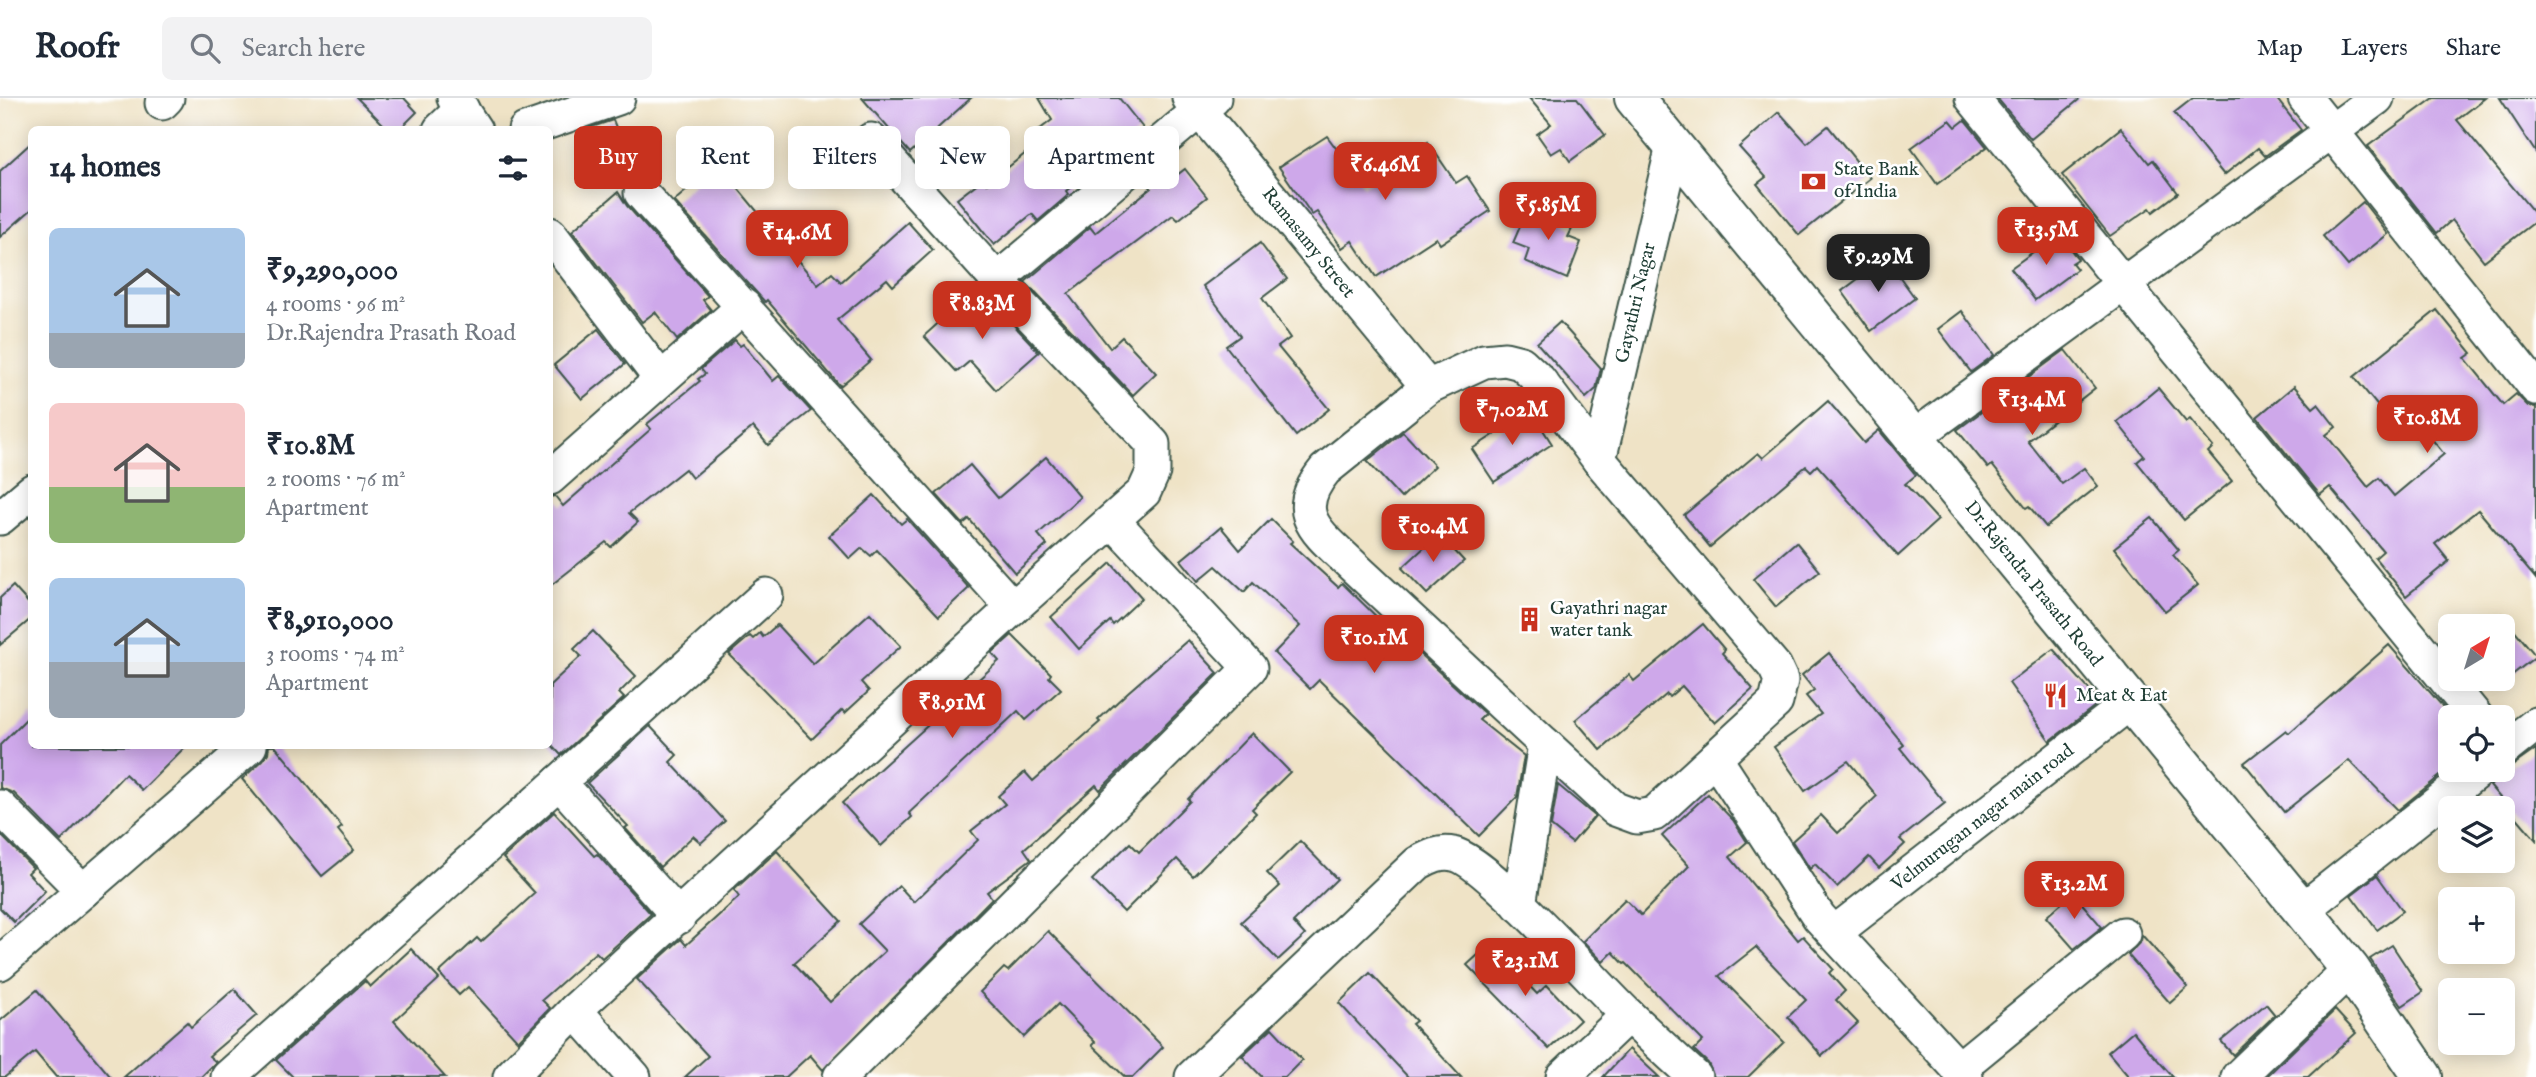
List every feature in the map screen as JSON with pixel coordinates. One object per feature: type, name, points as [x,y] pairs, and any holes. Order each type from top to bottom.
[{"type":"street","points":[[537,126],[618,98]]},
{"type":"street","name":"Dr.Rajendra Prasath Road","points":[[1633,98],[2350,969],[2423,1077]]},
{"type":"street","points":[[1972,98],[2466,705]]},
{"type":"street","points":[[2305,98],[2536,388]]},
{"type":"street","points":[[1913,438],[2376,98]]},
{"type":"street","points":[[997,280],[1201,102]]},
{"type":"street","name":"Ramasamy Street","points":[[1201,102],[1428,387]]},
{"type":"street","name":"Gayathri Nagar","points":[[1599,460],[1673,146]]},
{"type":"street","points":[[510,1077],[575,1010],[1013,608],[1144,492],[1153,472],[1153,444],[997,280],[901,173]]},
{"type":"street","points":[[641,193],[1013,608]]},
{"type":"street","points":[[553,238],[660,378]]},
{"type":"street","points":[[553,475],[744,306]]},
{"type":"street","points":[[1505,359],[1521,363],[1539,380],[1599,460],[1775,667],[1781,680],[1776,702],[1654,814],[1637,817],[1615,809],[1353,566],[1309,518],[1307,500],[1312,486],[1325,470],[1428,387],[1484,361],[1505,359]]},
{"type":"street","points":[[0,518],[28,494]]},
{"type":"street","points":[[839,1077],[1250,668],[1113,521]]},
{"type":"street","points":[[228,1077],[766,595]]},
{"type":"street","name":"Velmurugan nagar main road","points":[[1834,933],[2131,702]]},
{"type":"street","points":[[2515,740],[2536,723]]},
{"type":"street","points":[[1519,905],[1545,744]]},
{"type":"street","points":[[0,963],[247,749]]},
{"type":"street","points":[[1715,758],[1819,917],[1962,1073],[2123,934]]},
{"type":"street","points":[[559,782],[678,917]]},
{"type":"street","points":[[2302,910],[2464,782]]},
{"type":"street","points":[[0,807],[83,891]]},
{"type":"street","points":[[1192,1077],[1418,863],[1433,855],[1454,853],[1474,864],[1519,905],[1628,1015],[1695,1077]]},
{"type":"street","points":[[2238,1077],[2350,969]]},
{"type":"street","points":[[575,1010],[634,1077]]},
{"type":"street","points":[[1563,1077],[1628,1015]]},
{"type":"building","points":[[357,98],[404,98],[417,112],[403,126],[385,126]]},
{"type":"building","points":[[862,98],[971,98],[940,126],[915,126],[915,148],[910,153],[901,143],[901,126],[886,126]]},
{"type":"building","points":[[1039,98],[1119,98],[1141,126],[1044,126],[1052,120]]},
{"type":"building","points":[[1529,98],[1577,98],[1605,135],[1570,161],[1561,148],[1551,154],[1537,134],[1551,124]]},
{"type":"building","points":[[1997,98],[2081,98],[2031,139]]},
{"type":"building","points":[[2193,98],[2276,98],[2301,130],[2265,156],[2258,148],[2224,175],[2174,113]]},
{"type":"building","points":[[2434,98],[2485,98],[2457,120],[2536,215],[2536,221],[2484,261],[2452,220],[2437,233],[2368,146]]},
{"type":"building","points":[[2500,98],[2536,98],[2536,153]]},
{"type":"building","name":"State Bank of India","points":[[1779,112],[1807,143],[1828,126],[1870,178],[1799,235],[1757,184],[1766,177],[1739,147]]},
{"type":"building","points":[[613,120],[615,126],[595,126]]},
{"type":"building","points":[[1950,120],[1956,127],[1965,120],[1987,147],[1937,184],[1911,148]]},
{"type":"building","points":[[2121,128],[2149,163],[2153,160],[2178,193],[2153,212],[2150,208],[2110,236],[2062,175]]},
{"type":"building","points":[[1327,136],[1364,186],[1428,142],[1456,183],[1467,176],[1490,211],[1440,244],[1436,238],[1376,277],[1352,241],[1342,248],[1317,212],[1312,215],[1279,167]]},
{"type":"building","points":[[28,146],[28,212],[0,237],[0,171]]},
{"type":"building","points":[[1024,155],[1024,189],[1068,189],[1066,191],[1068,194],[1038,221],[1032,214],[994,245],[957,199],[970,189],[1010,189],[1010,166]]},
{"type":"building","points":[[1185,169],[1207,197],[1178,220],[1173,215],[1068,294],[1110,348],[1122,337],[1156,373],[1133,395],[1025,282],[1090,227],[1095,233],[1150,189],[1179,189],[1179,174]]},
{"type":"building","points":[[688,189],[739,189],[818,285],[832,273],[841,282],[908,222],[933,250],[893,286],[887,279],[837,320],[871,360],[840,386],[767,300],[765,302],[674,201]]},
{"type":"building","points":[[618,192],[627,206],[708,296],[703,300],[711,310],[677,340],[655,312],[642,322],[572,231]]},
{"type":"building","points":[[2363,202],[2388,234],[2348,266],[2323,236]]},
{"type":"building","points":[[1536,205],[1550,211],[1572,229],[1568,237],[1581,242],[1567,279],[1525,261],[1529,249],[1513,243],[1524,217],[1530,220]]},
{"type":"building","points":[[2058,234],[2078,259],[2072,263],[2077,269],[2035,300],[2011,268]]},
{"type":"building","points":[[1260,243],[1287,279],[1262,298],[1290,338],[1278,347],[1329,409],[1296,436],[1226,346],[1240,336],[1203,286]]},
{"type":"building","points":[[1886,258],[1915,298],[1871,331],[1842,291]]},
{"type":"building","points":[[975,290],[991,307],[994,304],[1039,352],[996,390],[970,361],[957,372],[924,336]]},
{"type":"building","points":[[2437,310],[2472,353],[2465,358],[2503,405],[2516,394],[2528,406],[2536,407],[2536,579],[2478,510],[2435,544],[2449,561],[2406,596],[2375,558],[2383,551],[2330,487],[2320,495],[2257,417],[2294,386],[2313,408],[2318,404],[2336,427],[2326,435],[2368,487],[2379,478],[2394,496],[2444,454],[2406,407],[2389,420],[2354,377]]},
{"type":"building","points":[[1962,311],[1994,355],[1971,372],[1938,329]]},
{"type":"building","points":[[1560,322],[1601,368],[1596,389],[1586,398],[1537,343]]},
{"type":"building","points":[[598,329],[625,364],[582,399],[554,365]]},
{"type":"building","points":[[735,340],[740,346],[743,344],[773,381],[779,376],[811,411],[768,445],[753,427],[692,478],[685,469],[629,513],[638,522],[611,547],[606,542],[553,584],[553,496],[563,506],[651,429],[647,424],[700,381],[698,379],[705,374],[701,369]]},
{"type":"building","points":[[2065,350],[2095,388],[2028,441],[2062,484],[2084,468],[2098,486],[2046,527],[2029,506],[2026,508],[1992,465],[1988,468],[1957,430]]},
{"type":"building","points":[[2158,388],[2186,422],[2190,419],[2213,447],[2208,452],[2232,481],[2184,520],[2137,462],[2144,456],[2117,422]]},
{"type":"building","points":[[1828,401],[1864,443],[1879,430],[1916,475],[1905,484],[1938,520],[1898,556],[1817,465],[1811,471],[1806,466],[1710,547],[1684,515],[1758,453],[1763,458]]},
{"type":"building","points":[[1531,411],[1552,444],[1494,482],[1472,449]]},
{"type":"building","points":[[1403,432],[1435,466],[1401,498],[1367,461]]},
{"type":"building","points":[[1046,457],[1080,497],[1038,534],[1047,545],[1015,573],[969,519],[963,524],[936,494],[970,465],[998,498]]},
{"type":"building","points":[[874,495],[901,524],[907,519],[969,588],[939,616],[877,550],[871,556],[862,548],[850,559],[829,536]]},
{"type":"building","points":[[2152,518],[2179,550],[2173,555],[2198,585],[2165,611],[2114,548]]},
{"type":"building","points":[[1271,519],[1293,541],[1290,543],[1338,587],[1342,583],[1485,714],[1479,720],[1524,756],[1517,797],[1479,836],[1319,680],[1310,689],[1274,653],[1300,626],[1253,582],[1244,592],[1216,566],[1198,581],[1181,560],[1221,527],[1240,550]]},
{"type":"building","points":[[1439,534],[1464,561],[1427,594],[1402,568]]},
{"type":"building","points":[[1796,542],[1820,571],[1776,607],[1753,579]]},
{"type":"building","points":[[1111,563],[1142,598],[1113,625],[1110,621],[1079,649],[1051,617]]},
{"type":"building","points":[[13,586],[28,603],[28,621],[0,645],[0,598]]},
{"type":"building","points":[[870,613],[901,646],[861,682],[869,691],[845,713],[842,710],[812,739],[729,654],[750,636],[753,639],[760,633],[763,637],[777,625],[813,664]]},
{"type":"building","points":[[1703,624],[1725,650],[1722,653],[1753,689],[1715,723],[1682,686],[1669,697],[1667,694],[1601,750],[1575,720],[1629,675],[1634,681]]},
{"type":"building","points":[[593,631],[636,676],[619,693],[624,698],[561,755],[553,746],[553,682],[581,656],[574,649]]},
{"type":"building","points":[[2515,631],[2536,656],[2515,673]]},
{"type":"building","points":[[1012,635],[1051,674],[1049,677],[1061,689],[1026,720],[1018,711],[909,813],[912,817],[881,846],[842,803],[999,661],[992,653]]},
{"type":"building","points":[[1188,640],[1218,673],[1100,790],[1096,785],[1024,849],[1031,859],[987,892],[992,898],[823,1070],[810,1055],[786,1077],[685,1077],[708,1056],[637,979],[681,939],[686,945],[739,897],[734,890],[777,851],[841,921],[794,963],[830,1002],[885,951],[859,924],[899,886],[914,902],[978,840],[971,831],[1005,804],[998,796],[1025,772],[1033,781]]},
{"type":"building","points":[[2389,645],[2441,705],[2438,705],[2438,778],[2398,810],[2349,760],[2284,812],[2244,763],[2286,730],[2289,733]]},
{"type":"building","name":"Meat & Eat","points":[[2053,649],[2100,702],[2050,741],[2009,683]]},
{"type":"building","points":[[1829,653],[1904,745],[1900,748],[1945,803],[1900,839],[1905,844],[1879,868],[1869,857],[1837,887],[1815,864],[1810,869],[1792,841],[1821,815],[1838,833],[1877,796],[1848,761],[1805,791],[1774,747],[1821,714],[1806,696],[1814,690],[1802,675]]},
{"type":"building","points":[[28,717],[28,749],[183,749],[142,790],[125,774],[61,841],[14,793],[0,788],[0,745]]},
{"type":"building","points":[[650,726],[677,755],[670,762],[725,821],[701,843],[693,836],[660,867],[625,828],[628,826],[587,783]]},
{"type":"building","points":[[1252,733],[1290,772],[1252,809],[1256,813],[1193,876],[1177,859],[1124,912],[1092,880],[1130,843],[1139,852]]},
{"type":"building","points":[[269,749],[277,749],[342,827],[338,830],[354,850],[322,876],[242,779],[268,753]]},
{"type":"building","points":[[2536,749],[2536,840],[2515,815],[2515,796],[2499,796],[2490,786],[2494,782],[2515,782],[2515,764]]},
{"type":"building","points":[[1558,785],[1595,816],[1572,843],[1551,826]]},
{"type":"building","points":[[1708,794],[1733,820],[1747,842],[1730,857],[1798,940],[1803,936],[1833,969],[1829,973],[1845,991],[1836,1000],[1858,1023],[1822,1056],[1788,1017],[1806,1000],[1756,947],[1719,976],[1784,1042],[1748,1077],[1714,1077],[1708,1063],[1694,1050],[1703,1041],[1613,952],[1603,962],[1583,941],[1625,899],[1641,915],[1689,866],[1662,836]]},
{"type":"building","points":[[554,812],[594,856],[597,854],[651,914],[602,958],[596,952],[542,1000],[550,1008],[518,1041],[468,987],[459,995],[439,973],[477,938],[481,942],[535,893],[503,858]]},
{"type":"building","points":[[0,834],[33,868],[28,873],[45,891],[14,922],[0,908]]},
{"type":"building","points":[[1300,841],[1337,879],[1293,922],[1305,935],[1278,960],[1241,922],[1280,886],[1267,873]]},
{"type":"building","points":[[2377,875],[2403,911],[2377,930],[2351,895]]},
{"type":"building","points":[[2073,893],[2102,927],[2074,949],[2046,917]]},
{"type":"building","points":[[1048,931],[1163,1047],[1133,1077],[1125,1077],[1092,1045],[1095,1042],[1058,1004],[1024,1037],[980,992],[1004,968],[1008,971]]},
{"type":"building","points":[[2142,935],[2188,987],[2170,1003],[2128,955],[2141,941]]},
{"type":"building","points":[[1490,944],[1537,994],[1547,985],[1580,1020],[1549,1049],[1467,965]]},
{"type":"building","points":[[2392,945],[2423,992],[2402,1006],[2370,959]]},
{"type":"building","points":[[411,949],[439,979],[394,1021],[445,1077],[293,1077],[276,1060],[365,981],[370,987]]},
{"type":"building","points":[[1370,973],[1416,1021],[1412,1024],[1461,1077],[1408,1077],[1339,1003]]},
{"type":"building","points":[[234,989],[257,1015],[209,1056],[216,1062],[201,1077],[124,1077],[187,1022],[191,1027]]},
{"type":"building","points":[[37,990],[111,1077],[56,1077],[35,1052],[5,1077],[0,1077],[0,1021]]},
{"type":"building","points":[[2266,1004],[2275,1015],[2233,1055],[2221,1041]]},
{"type":"building","points":[[2335,1010],[2356,1033],[2308,1077],[2266,1077]]},
{"type":"building","points":[[1272,1028],[1302,1060],[1285,1077],[1262,1077],[1242,1056]]},
{"type":"building","points":[[2133,1031],[2173,1077],[2129,1077],[2108,1052]]},
{"type":"building","points":[[1629,1049],[1659,1077],[1603,1077]]},
{"type":"place","name":"State Bank of India","points":[[1814,181]]},
{"type":"place","name":"Gayathri nagar water tank","points":[[1530,620]]},
{"type":"place","name":"Meat & Eat","points":[[2056,696]]}]
